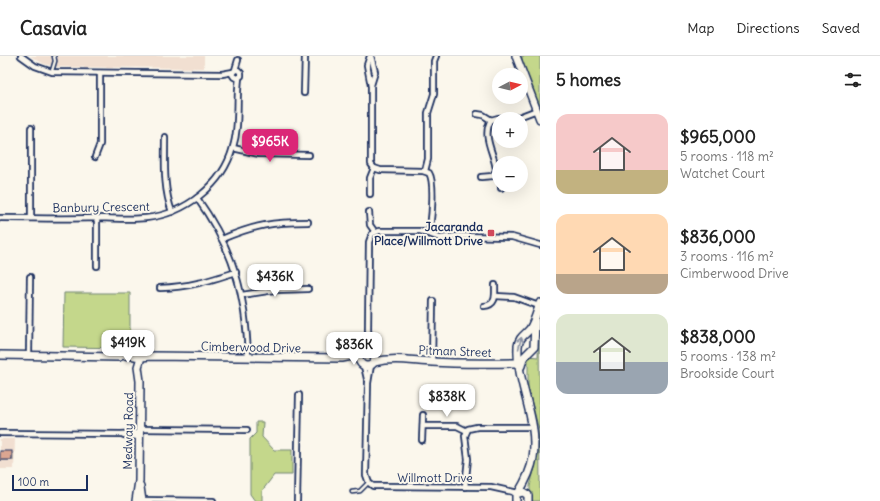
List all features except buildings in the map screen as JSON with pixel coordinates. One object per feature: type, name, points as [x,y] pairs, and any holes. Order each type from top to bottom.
[{"type":"street","points":[[21,56],[35,66],[52,72],[236,74]]},
{"type":"street","points":[[304,93],[305,56]]},
{"type":"street","points":[[371,56],[375,72],[371,86],[370,161],[374,168],[380,170],[425,171],[431,175],[432,220],[428,234]]},
{"type":"street","points":[[425,171],[428,159],[428,113],[433,97],[435,56]]},
{"type":"street","points":[[516,56],[521,68]]},
{"type":"street","points":[[520,56],[522,68]]},
{"type":"street","name":"Banbury Crescent","points":[[0,218],[147,218],[172,212],[184,207],[210,187],[220,174],[233,148],[237,124],[238,90],[236,74],[238,58]]},
{"type":"street","points":[[96,157],[100,144],[100,73]]},
{"type":"street","points":[[528,87],[540,119]]},
{"type":"street","points":[[476,114],[483,115],[491,120],[498,118],[516,118],[537,110]]},
{"type":"street","points":[[491,120],[488,127],[488,145],[492,156]]},
{"type":"street","points":[[31,128],[31,218]]},
{"type":"street","points":[[165,137],[165,183],[172,212]]},
{"type":"street","points":[[233,148],[259,154],[309,155]]},
{"type":"street","points":[[370,194],[370,178],[374,168]]},
{"type":"street","points":[[481,177],[490,177],[492,176]]},
{"type":"street","points":[[196,198],[207,212],[222,239],[236,272],[246,320],[248,358]]},
{"type":"street","points":[[369,212],[370,225],[375,232]]},
{"type":"street","points":[[97,218],[97,266]]},
{"type":"street","points":[[222,239],[239,231],[277,222],[308,222]]},
{"type":"street","points":[[369,483],[366,475],[370,236],[379,231],[420,231],[440,238],[457,236],[512,237],[539,245]]},
{"type":"street","points":[[160,288],[195,285],[236,272]]},
{"type":"street","points":[[30,277],[30,355]]},
{"type":"street","points":[[484,306],[492,304],[495,296],[495,285]]},
{"type":"street","points":[[242,295],[274,290],[308,289]]},
{"type":"street","points":[[495,296],[514,297],[540,304],[534,347],[519,363]]},
{"type":"street","points":[[432,362],[433,302]]},
{"type":"street","points":[[517,496],[528,473],[533,458],[533,427],[520,372],[519,341],[537,320]]},
{"type":"street","name":"Cimberwood Drive","points":[[0,355],[129,355],[140,360],[151,356],[368,358]]},
{"type":"street","name":"Pitman Street","points":[[368,358],[432,362],[519,363]]},
{"type":"street","name":"Medway Road","points":[[139,500],[140,360]]},
{"type":"street","points":[[297,501],[299,394]]},
{"type":"street","points":[[422,440],[423,415]]},
{"type":"street","points":[[423,426],[457,426],[466,431]]},
{"type":"street","points":[[465,487],[465,473],[468,462],[465,445],[466,431],[471,427],[478,426],[533,427]]},
{"type":"street","points":[[0,433],[121,434],[247,430]]},
{"type":"street","points":[[528,473],[528,498]]},
{"type":"street","name":"Willmott Drive","points":[[369,483],[374,486],[490,487],[517,496]]},
{"type":"street","points":[[517,496],[523,492],[528,498]]},
{"type":"street","points":[[139,500],[213,501]]},
{"type":"lane","points":[[52,72],[54,56]]},
{"type":"lane","points":[[352,492],[360,491],[369,483]]},
{"type":"shaded area","points":[[30,56],[204,56],[204,68],[58,67],[44,64]]},
{"type":"shaded area","points":[[0,439],[15,439],[14,469],[0,469]]},
{"type":"green space","points":[[522,56],[540,56],[540,111],[528,80],[528,68],[524,68]]},
{"type":"green space","points":[[64,293],[130,293],[130,348],[63,347]]},
{"type":"green space","points":[[539,327],[540,501],[530,501],[530,486],[538,455],[539,430],[528,388],[528,356],[538,357]]},
{"type":"green space","points":[[256,422],[263,422],[262,437],[274,450],[292,450],[292,475],[274,475],[262,491],[262,501],[255,501],[250,494],[250,439],[256,433]]},
{"type":"place","name":"Jacaranda Place/Willmott Drive","points":[[491,233]]}]
